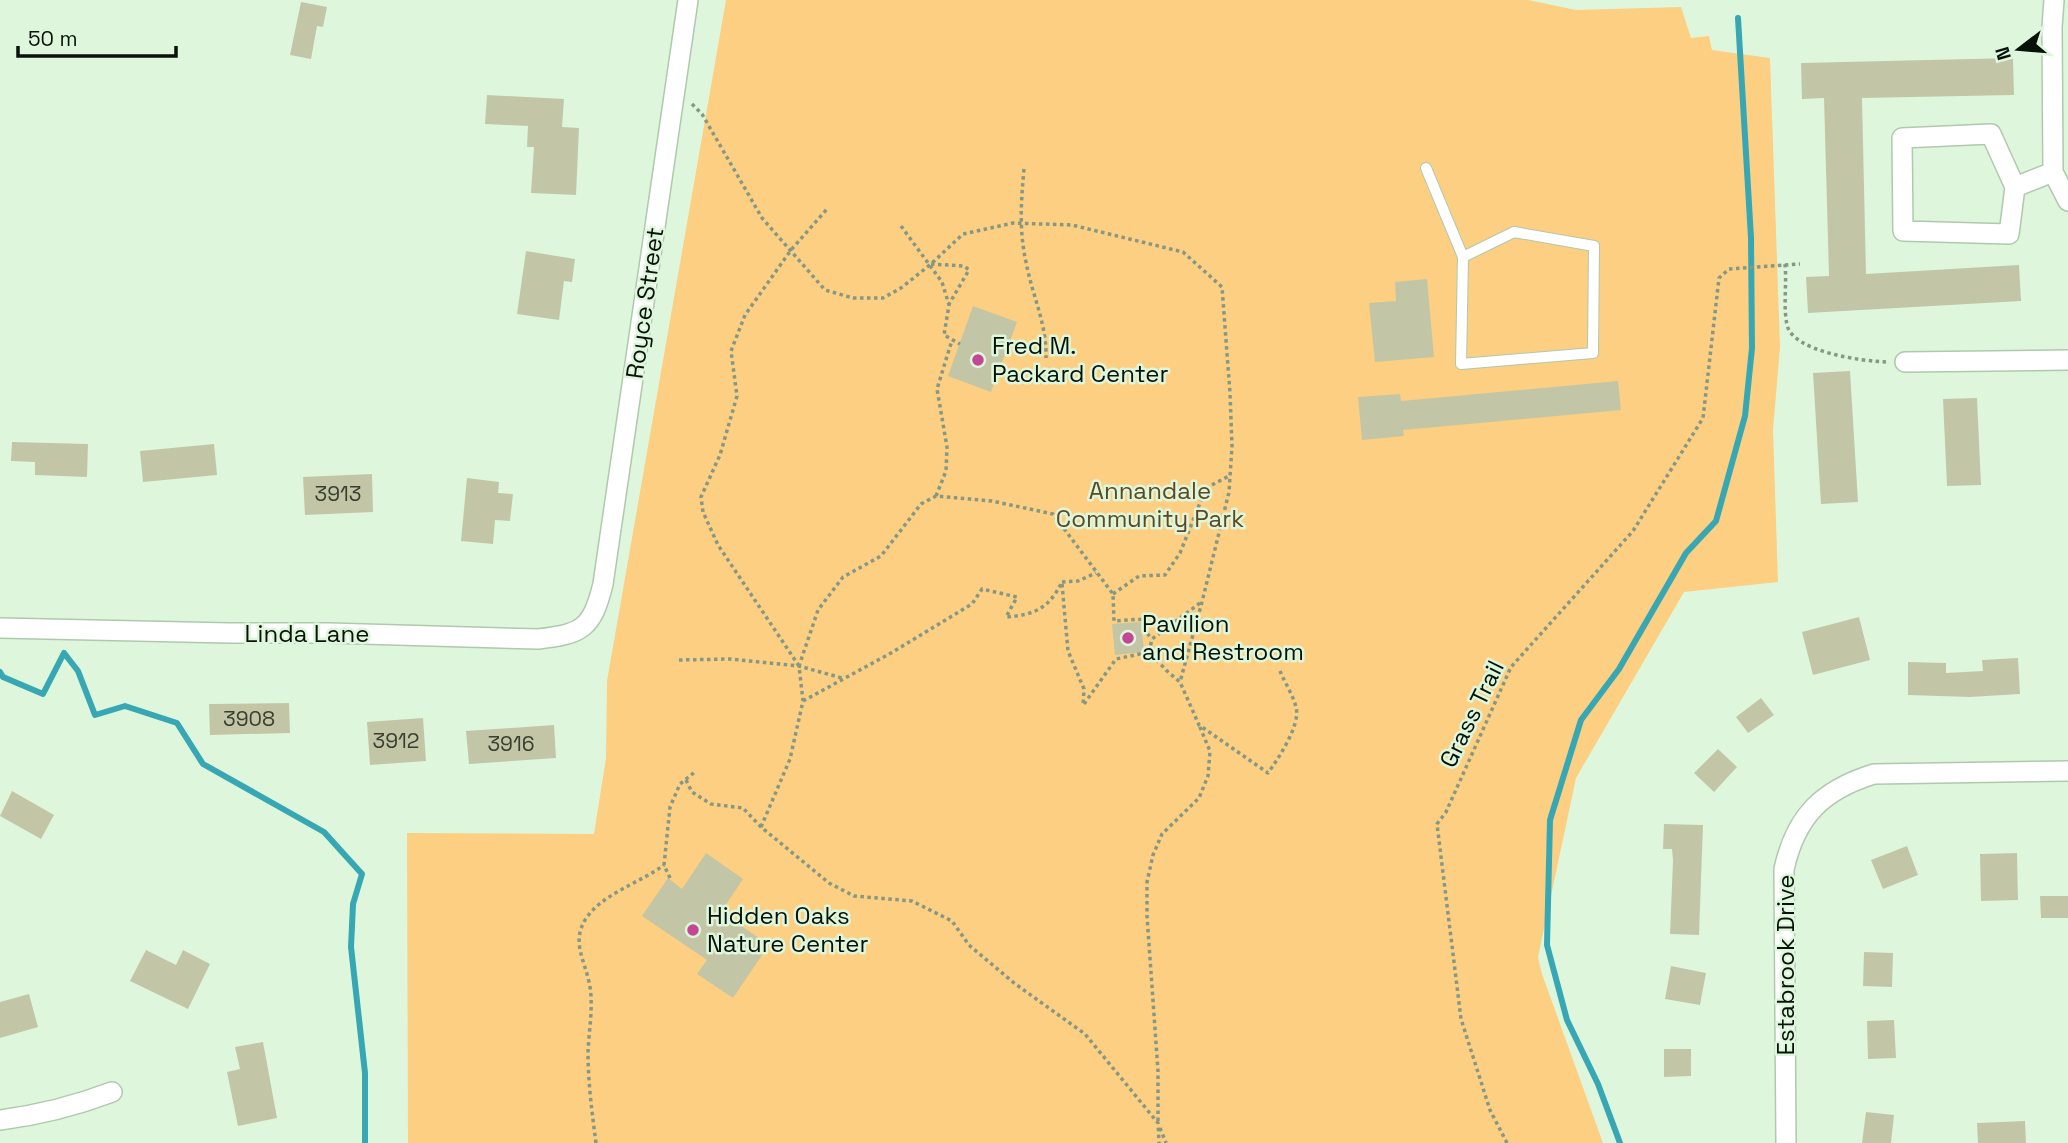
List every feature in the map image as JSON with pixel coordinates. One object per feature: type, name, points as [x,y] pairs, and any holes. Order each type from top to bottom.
[{"type":"street","name":"Royce Street","points":[[598,605],[688,0]]},
{"type":"street","points":[[2054,0],[2053,172],[2068,201]]},
{"type":"street","points":[[1991,134],[2015,187],[2009,234],[1903,231],[1902,138],[1991,134]]},
{"type":"street","points":[[2015,187],[2053,172]]},
{"type":"street","points":[[1905,362],[2068,360]]},
{"type":"street","name":"Linda Lane","points":[[0,628],[538,639],[569,636],[581,629],[598,605]]},
{"type":"street","name":"Estabrook Drive","points":[[1786,1143],[1784,869],[1798,828],[1813,808],[1841,787],[1874,774],[2068,771]]},
{"type":"street","points":[[0,1120],[75,1106],[112,1092]]},
{"type":"lane","points":[[1426,168],[1463,257],[1461,364],[1593,353],[1594,246],[1514,232],[1463,257]]},
{"type":"path","points":[[676,88],[702,114],[762,218],[825,290],[853,298],[883,298],[901,288],[963,234],[1020,223],[1072,225],[1184,252],[1222,288],[1230,393],[1230,476],[1202,602],[1180,682]]},
{"type":"path","points":[[1024,169],[1020,223],[1026,264],[1046,338],[1046,358]]},
{"type":"path","points":[[799,666],[718,545],[703,512],[701,497],[720,455],[737,396],[730,351],[745,315],[791,250],[827,209]]},
{"type":"path","points":[[901,226],[942,282],[949,305]]},
{"type":"path","points":[[931,264],[964,266],[969,270],[949,305],[944,335],[960,344]]},
{"type":"path","points":[[1800,264],[1785,264],[1787,328],[1795,340],[1835,354],[1878,362],[1905,362]]},
{"type":"path","name":"Grass Trail","points":[[1507,1143],[1490,1110],[1461,1019],[1437,824],[1446,812],[1511,667],[1633,531],[1703,418],[1719,278],[1729,269],[1785,264]]},
{"type":"path","points":[[936,496],[946,471],[947,447],[937,389],[952,340]]},
{"type":"path","points":[[1113,594],[1139,576],[1165,575],[1180,553],[1206,488],[1230,476]]},
{"type":"path","points":[[761,827],[790,759],[803,701],[799,666],[818,610],[843,577],[881,556],[921,505],[936,496],[992,501],[1053,514],[1113,594],[1114,621],[1144,618],[1146,632],[1152,639]]},
{"type":"path","points":[[1062,582],[1078,581],[1096,572]]},
{"type":"path","points":[[803,701],[891,653],[972,604],[982,589],[1017,597],[1006,617],[1029,615],[1053,599],[1062,582]]},
{"type":"path","points":[[1062,582],[1068,651],[1084,689],[1083,706],[1116,659],[1150,652]]},
{"type":"path","points":[[1159,1143],[1158,1071],[1147,882],[1153,855],[1162,834],[1199,798],[1208,776],[1210,751],[1180,682],[1152,657],[1149,644],[1202,602]]},
{"type":"path","points":[[679,660],[730,660],[799,666],[842,678]]},
{"type":"path","points":[[1199,725],[1268,773],[1281,754],[1292,730],[1297,710],[1280,671]]},
{"type":"path","points":[[670,878],[664,865],[670,807],[681,784],[696,771]]},
{"type":"path","points":[[686,780],[692,792],[711,804],[743,808],[761,827],[829,883],[854,896],[912,901],[952,921],[969,945],[1014,983],[1085,1034],[1158,1123],[1166,1143]]},
{"type":"path","points":[[596,1143],[589,1065],[592,1001],[579,952],[578,935],[586,919],[598,905],[664,865]]},
{"type":"green space","name":"Annandale Community Park","points":[[726,0],[1528,0],[1576,10],[1681,7],[1691,38],[1709,36],[1712,50],[1770,58],[1780,347],[1773,430],[1778,582],[1684,592],[1576,778],[1538,957],[1603,1143],[408,1143],[407,833],[594,834],[606,758],[607,681]]},
{"type":"building","points":[[301,2],[327,7],[323,27],[317,26],[311,59],[290,55]]},
{"type":"building","points":[[2013,58],[2014,95],[1862,98],[1866,274],[2019,265],[2021,301],[1808,313],[1806,277],[1829,276],[1824,98],[1802,99],[1801,63]]},
{"type":"building","points":[[487,95],[564,99],[562,127],[579,128],[576,195],[531,193],[534,147],[527,147],[528,126],[485,124]]},
{"type":"building","points":[[526,251],[575,259],[572,282],[564,281],[559,320],[517,314]]},
{"type":"building","points":[[1427,279],[1434,357],[1375,362],[1369,303],[1396,301],[1395,282]]},
{"type":"building","name":"Fred M. Packard Center","points":[[973,306],[1017,322],[991,392],[948,376]]},
{"type":"building","points":[[1850,371],[1858,502],[1821,504],[1813,373]]},
{"type":"building","points":[[1618,381],[1621,410],[1403,430],[1404,436],[1362,440],[1358,397],[1400,394],[1401,401]]},
{"type":"building","points":[[1977,398],[1981,485],[1947,486],[1943,399]]},
{"type":"building","points":[[12,442],[88,444],[87,477],[35,475],[35,462],[11,461]]},
{"type":"building","points":[[214,444],[217,475],[143,482],[140,451]]},
{"type":"building","points":[[372,474],[373,512],[305,515],[303,477]]},
{"type":"building","points":[[467,478],[499,482],[498,493],[513,494],[510,521],[495,520],[493,544],[461,541]]},
{"type":"building","points":[[1859,617],[1870,660],[1813,675],[1802,632]]},
{"type":"building","name":"Pavilion and Restroom","points":[[1141,622],[1144,652],[1115,655],[1112,624]]},
{"type":"building","points":[[2018,658],[2020,694],[1970,697],[1908,695],[1908,662],[1946,663],[1946,673],[1983,671],[1982,660]]},
{"type":"building","points":[[1761,698],[1774,715],[1748,733],[1736,717]]},
{"type":"building","points":[[289,703],[290,733],[210,735],[209,704]]},
{"type":"building","points":[[423,718],[426,761],[370,765],[367,722]]},
{"type":"building","points":[[554,725],[556,758],[469,764],[466,731]]},
{"type":"building","points":[[1718,749],[1737,767],[1714,792],[1694,773]]},
{"type":"building","points":[[12,791],[54,815],[41,839],[0,816]]},
{"type":"building","points":[[1664,824],[1703,825],[1699,935],[1670,934],[1673,861],[1672,849],[1663,849]]},
{"type":"building","points":[[1907,846],[1918,875],[1883,889],[1871,860]]},
{"type":"building","name":"Hidden Oaks Nature Center","points":[[706,853],[743,879],[721,912],[769,945],[733,998],[697,974],[707,960],[642,916],[668,878],[682,889]]},
{"type":"building","points":[[2017,853],[2018,900],[1981,901],[1980,854]]},
{"type":"building","points":[[2040,896],[2068,896],[2068,918],[2041,918]]},
{"type":"building","points":[[146,950],[176,965],[183,950],[210,964],[188,1009],[130,981]]},
{"type":"building","points":[[1864,952],[1893,953],[1892,987],[1863,986]]},
{"type":"building","points":[[1671,966],[1706,973],[1700,1005],[1665,999]]},
{"type":"building","points":[[29,994],[38,1027],[0,1038],[0,1002]]},
{"type":"building","points":[[1894,1020],[1896,1058],[1868,1059],[1867,1021]]},
{"type":"building","points":[[263,1042],[277,1118],[238,1126],[227,1072],[240,1069],[235,1047]]},
{"type":"building","points":[[1664,1049],[1691,1049],[1691,1076],[1664,1077]]},
{"type":"building","points":[[1866,1112],[1894,1115],[1891,1143],[1862,1143]]},
{"type":"building","points":[[2025,1121],[2026,1143],[1978,1143],[1977,1123]]},
{"type":"waterway","points":[[1620,1143],[1598,1084],[1567,1020],[1547,945],[1550,820],[1581,720],[1619,669],[1686,553],[1716,521],[1745,416],[1752,348],[1751,238],[1738,18]]},
{"type":"waterway","points":[[0,672],[3,677],[43,694],[64,653],[78,671],[95,715],[125,706],[177,723],[203,764],[324,832],[362,874],[353,904],[351,947],[365,1073],[365,1143]]},
{"type":"place","name":"Fred M. Packard Center","points":[[978,360]]},
{"type":"place","name":"Pavilion and Restroom","points":[[1128,638]]},
{"type":"place","name":"Hidden Oaks Nature Center","points":[[693,930]]}]
